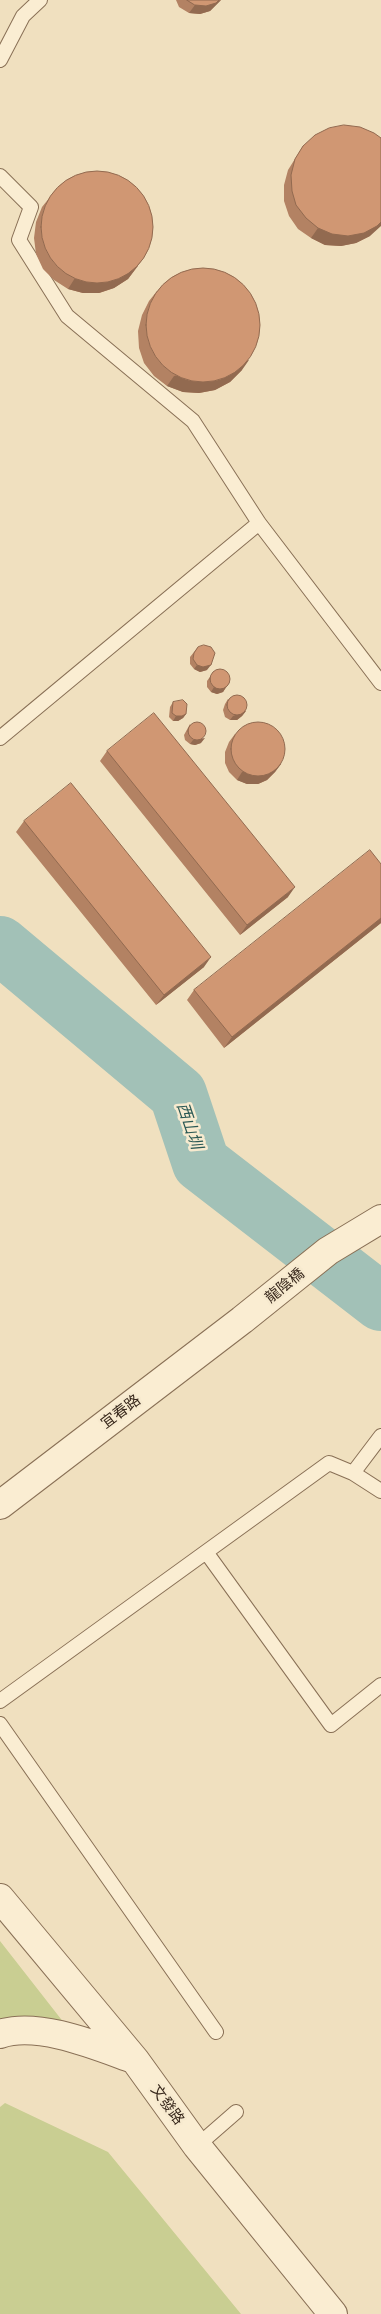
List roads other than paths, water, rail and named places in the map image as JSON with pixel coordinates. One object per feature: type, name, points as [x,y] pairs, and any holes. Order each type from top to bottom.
[{"type":"street","name":"龍陰橋","points":[[242,1320],[328,1251],[381,1219]]},
{"type":"street","name":"宜春路","points":[[0,1505],[242,1320]]},
{"type":"street","name":"文發路","points":[[0,1898],[135,2060],[197,2146],[333,2314]]},
{"type":"street","points":[[0,2034],[13,2030],[72,2037],[135,2060]]},
{"type":"lane","points":[[0,60],[23,16],[40,0]]},
{"type":"lane","points":[[0,176],[31,207],[18,240],[67,316],[193,421],[259,523],[381,684]]},
{"type":"lane","points":[[0,738],[259,523]]},
{"type":"lane","points":[[353,1473],[381,1436]]},
{"type":"lane","points":[[0,1701],[329,1462],[353,1473],[381,1491]]},
{"type":"lane","points":[[206,1552],[331,1725],[381,1685]]},
{"type":"lane","points":[[0,1724],[216,2032]]},
{"type":"lane","points":[[197,2146],[236,2112]]},
{"type":"waterway","name":"西山圳","points":[[0,945],[178,1094],[201,1163],[381,1302]]}]
